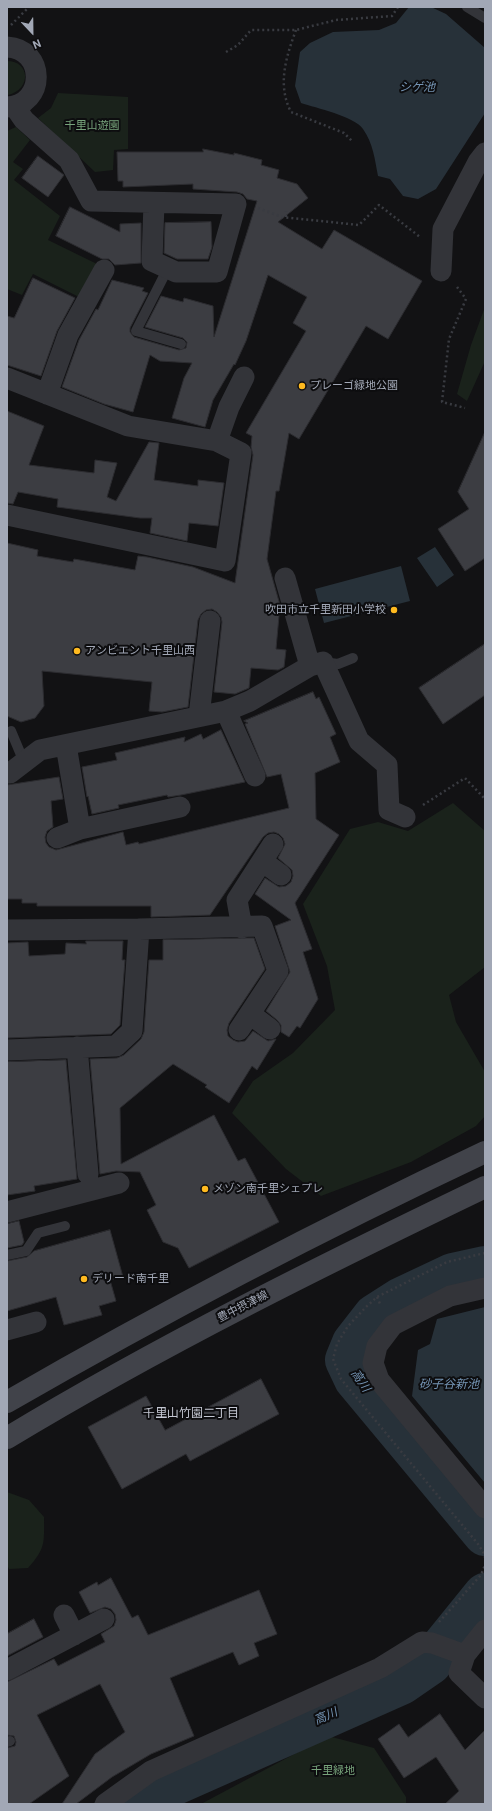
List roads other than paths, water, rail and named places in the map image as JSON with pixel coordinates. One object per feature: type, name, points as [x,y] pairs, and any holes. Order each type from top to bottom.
[{"type":"main road","points":[[7,1402],[218,1285],[386,1198],[485,1152]]},
{"type":"main road","name":"豊中摂津線","points":[[7,1438],[67,1402],[232,1312],[485,1187]]},
{"type":"street","points":[[7,47],[26,53],[34,64],[37,77],[35,90],[27,100],[11,107],[69,160],[91,201],[236,204],[217,272],[176,272],[152,261],[154,203]]},
{"type":"street","points":[[445,269],[443,229],[478,162],[485,153]]},
{"type":"street","points":[[47,394],[68,335],[104,270]]},
{"type":"street","points":[[217,442],[229,407],[244,377]]},
{"type":"street","points":[[7,378],[128,426],[217,442],[241,453],[225,561],[7,515]]},
{"type":"street","points":[[285,578],[316,664],[359,741],[388,765],[388,810],[404,817]]},
{"type":"street","points":[[200,716],[210,621]]},
{"type":"street","points":[[15,767],[40,750],[226,711],[250,701],[316,664]]},
{"type":"street","points":[[226,711],[255,776]]},
{"type":"street","points":[[66,745],[80,829]]},
{"type":"street","points":[[57,838],[80,829],[180,807]]},
{"type":"street","points":[[242,928],[237,900],[267,852],[280,875]]},
{"type":"street","points":[[7,930],[242,928],[262,926],[278,971],[244,1022],[270,1029]]},
{"type":"street","points":[[7,1050],[116,1046],[132,1031],[139,929]]},
{"type":"street","points":[[77,1048],[88,1174]]},
{"type":"street","points":[[7,1212],[119,1183]]},
{"type":"street","points":[[485,1288],[450,1296],[393,1325],[377,1346],[373,1363],[379,1380],[485,1508]]},
{"type":"street","points":[[7,1330],[36,1322]]},
{"type":"street","points":[[64,1615],[74,1635]]},
{"type":"street","points":[[7,1670],[104,1620]]},
{"type":"street","points":[[485,1630],[462,1654],[459,1673],[485,1698]]},
{"type":"street","points":[[104,1804],[151,1771],[380,1668],[427,1643],[462,1654]]},
{"type":"lane","points":[[467,7],[485,18]]},
{"type":"lane","points":[[168,268],[136,331],[181,344]]},
{"type":"lane","points":[[316,664],[338,664],[354,658]]},
{"type":"lane","points":[[11,732],[15,767]]},
{"type":"lane","points":[[7,1256],[26,1251],[38,1234],[65,1226]]},
{"type":"water","name":"シゲ池","points":[[409,7],[431,7],[446,14],[485,48],[485,113],[436,189],[418,199],[403,196],[390,179],[378,176],[371,146],[366,134],[358,124],[343,116],[301,103],[295,86],[300,52],[310,43],[333,32],[379,30],[396,23]]},
{"type":"water","points":[[435,547],[454,575],[437,587],[417,558]]},
{"type":"water","points":[[401,566],[410,601],[324,623],[315,589]]},
{"type":"water","name":"砂子谷新池","points":[[485,1307],[485,1483],[412,1396],[418,1350],[430,1344],[437,1319]]},
{"type":"waterway","name":"高川","points":[[485,1268],[453,1275],[400,1300],[375,1316],[354,1343],[347,1360],[356,1379],[485,1534]]},
{"type":"waterway","name":"高川","points":[[140,1804],[162,1789],[401,1683],[430,1663],[485,1595]]},
{"type":"place","name":"プレーゴ緑地公園","points":[[302,386]]},
{"type":"place","name":"吹田市立千里新田小学校","points":[[394,610]]},
{"type":"place","name":"アンビエント千里山西","points":[[77,651]]},
{"type":"place","name":"メゾン南千里シェプレ","points":[[205,1189]]},
{"type":"place","name":"デリード南千里","points":[[84,1279]]},
{"type":"district","name":"千里山竹園二丁目","points":[[191,1414]]},
{"type":"park label","name":"千里山遊園","points":[[92,126]]},
{"type":"park label","name":"千里緑地","points":[[333,1771]]}]
